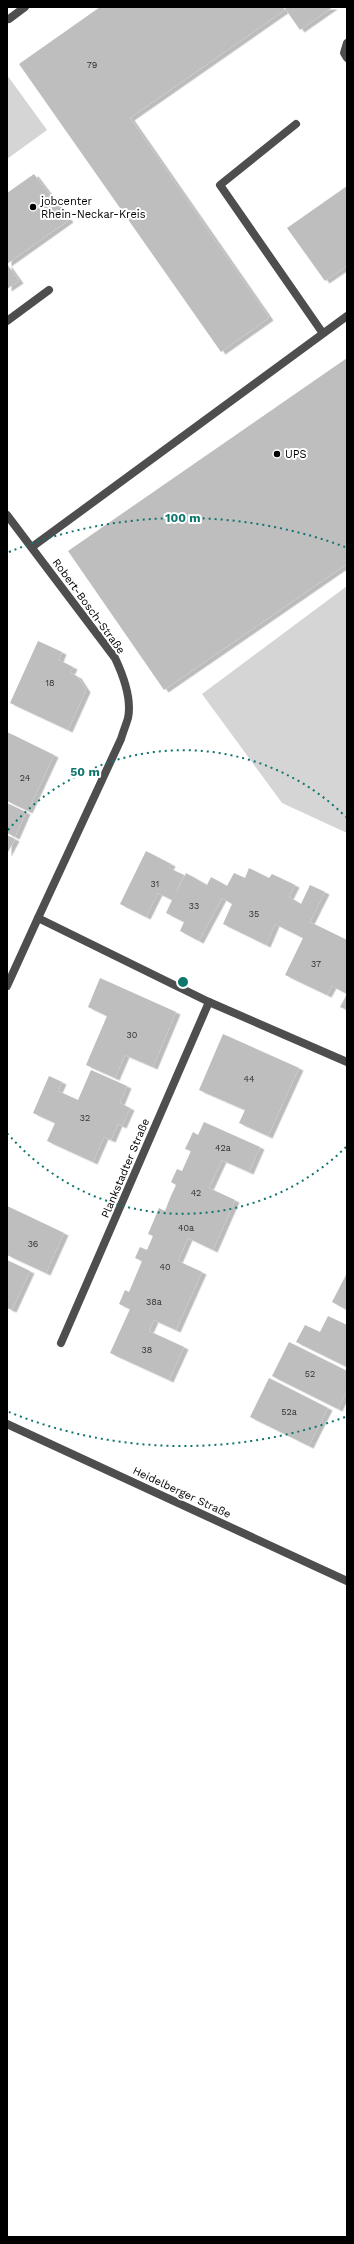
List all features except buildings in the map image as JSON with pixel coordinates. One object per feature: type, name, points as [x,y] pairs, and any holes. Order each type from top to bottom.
[{"type":"street","points":[[9,19],[24,7]]},
{"type":"street","points":[[347,43],[344,53],[347,58]]},
{"type":"street","points":[[296,124],[220,185],[322,332]]},
{"type":"street","points":[[7,321],[49,290]]},
{"type":"street","points":[[32,547],[322,332],[347,316]]},
{"type":"street","name":"Robert-Bosch-Straße","points":[[7,515],[115,658],[123,674],[128,717],[121,739],[38,918]]},
{"type":"street","points":[[7,986],[38,918],[209,1002],[347,1062]]},
{"type":"street","name":"Plankstadter Straße","points":[[61,1343],[209,1002]]},
{"type":"street","name":"Heidelberger Straße","points":[[7,1424],[347,1581]]},
{"type":"shaded area","points":[[7,75],[47,130],[7,159]]},
{"type":"shaded area","points":[[347,586],[347,833],[282,803],[202,694]]},
{"type":"place","name":"jobcenter Rhein-Neckar-Kreis","points":[[33,207]]},
{"type":"place","name":"UPS","points":[[277,454]]}]
